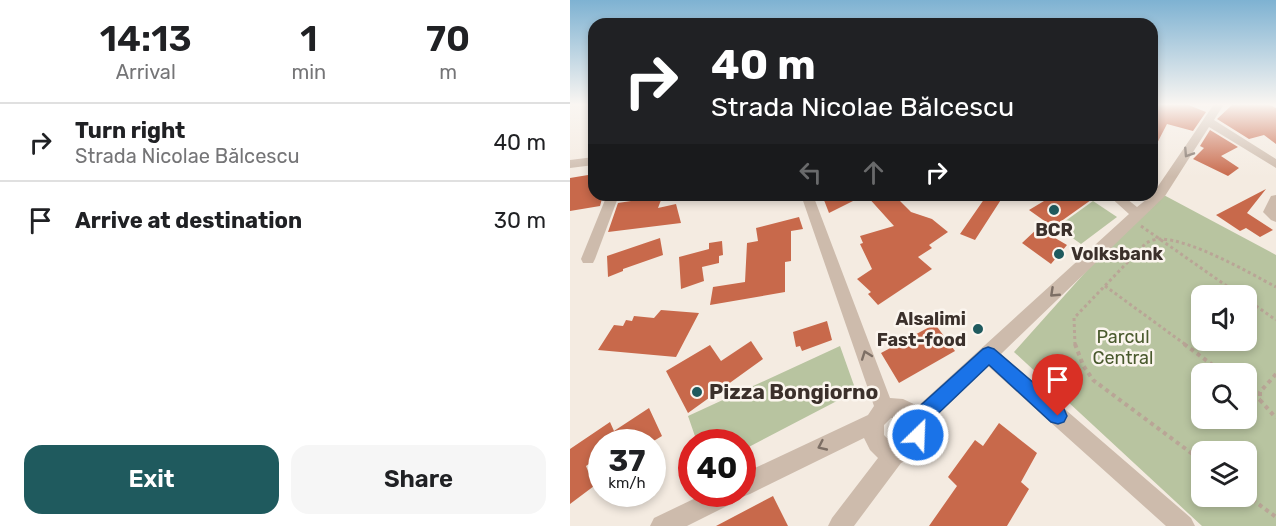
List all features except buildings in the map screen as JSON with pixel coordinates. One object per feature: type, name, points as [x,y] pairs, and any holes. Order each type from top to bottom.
[{"type":"street","points":[[1158,193],[1170,181],[1205,129]]},
{"type":"street","points":[[1221,129],[1270,155],[1276,164]]},
{"type":"street","points":[[570,164],[588,162]]},
{"type":"street","points":[[1276,199],[1270,212],[1276,217]]},
{"type":"street","points":[[588,259],[611,201]]},
{"type":"street","points":[[756,479],[880,417],[893,407],[905,408],[917,421],[918,435],[905,451],[895,453],[885,451],[877,443],[874,433],[880,417],[809,201]]},
{"type":"street","points":[[1120,201],[1135,217]]},
{"type":"street","points":[[917,421],[1151,201]]},
{"type":"street","points":[[988,354],[1183,526]]},
{"type":"street","points":[[840,526],[895,453]]},
{"type":"street","points":[[662,526],[701,507]]},
{"type":"path","points":[[1135,217],[1158,239],[1225,285]]},
{"type":"path","points":[[1191,453],[1093,380],[1081,365],[1074,346],[1074,318],[1146,243],[1158,239],[1182,244],[1276,287]]},
{"type":"path","points":[[1105,286],[1210,363]]},
{"type":"path","points":[[1257,307],[1276,320]]},
{"type":"path","points":[[1260,399],[1260,392],[1276,374]]},
{"type":"path","points":[[1257,397],[1276,418]]},
{"type":"path","points":[[1257,503],[1276,518]]},
{"type":"green space","name":"Parcul Central","points":[[1160,193],[1276,255],[1276,526],[1202,526],[1014,352],[1132,220],[1152,201],[1158,201]]},
{"type":"green space","points":[[1093,201],[1117,217],[1081,244],[1057,227]]},
{"type":"green space","points":[[840,346],[856,391],[756,443],[756,429],[692,429],[688,416]]},
{"type":"place","name":"BCR","points":[[1054,210]]},
{"type":"place","name":"Volksbank","points":[[1059,254]]},
{"type":"place","name":"Alsalimi Fast-food","points":[[978,329]]},
{"type":"place","name":"Pizza Bongiorno","points":[[697,392]]},
{"type":"route","points":[[918,435],[917,421],[988,354],[1058,416]]}]
